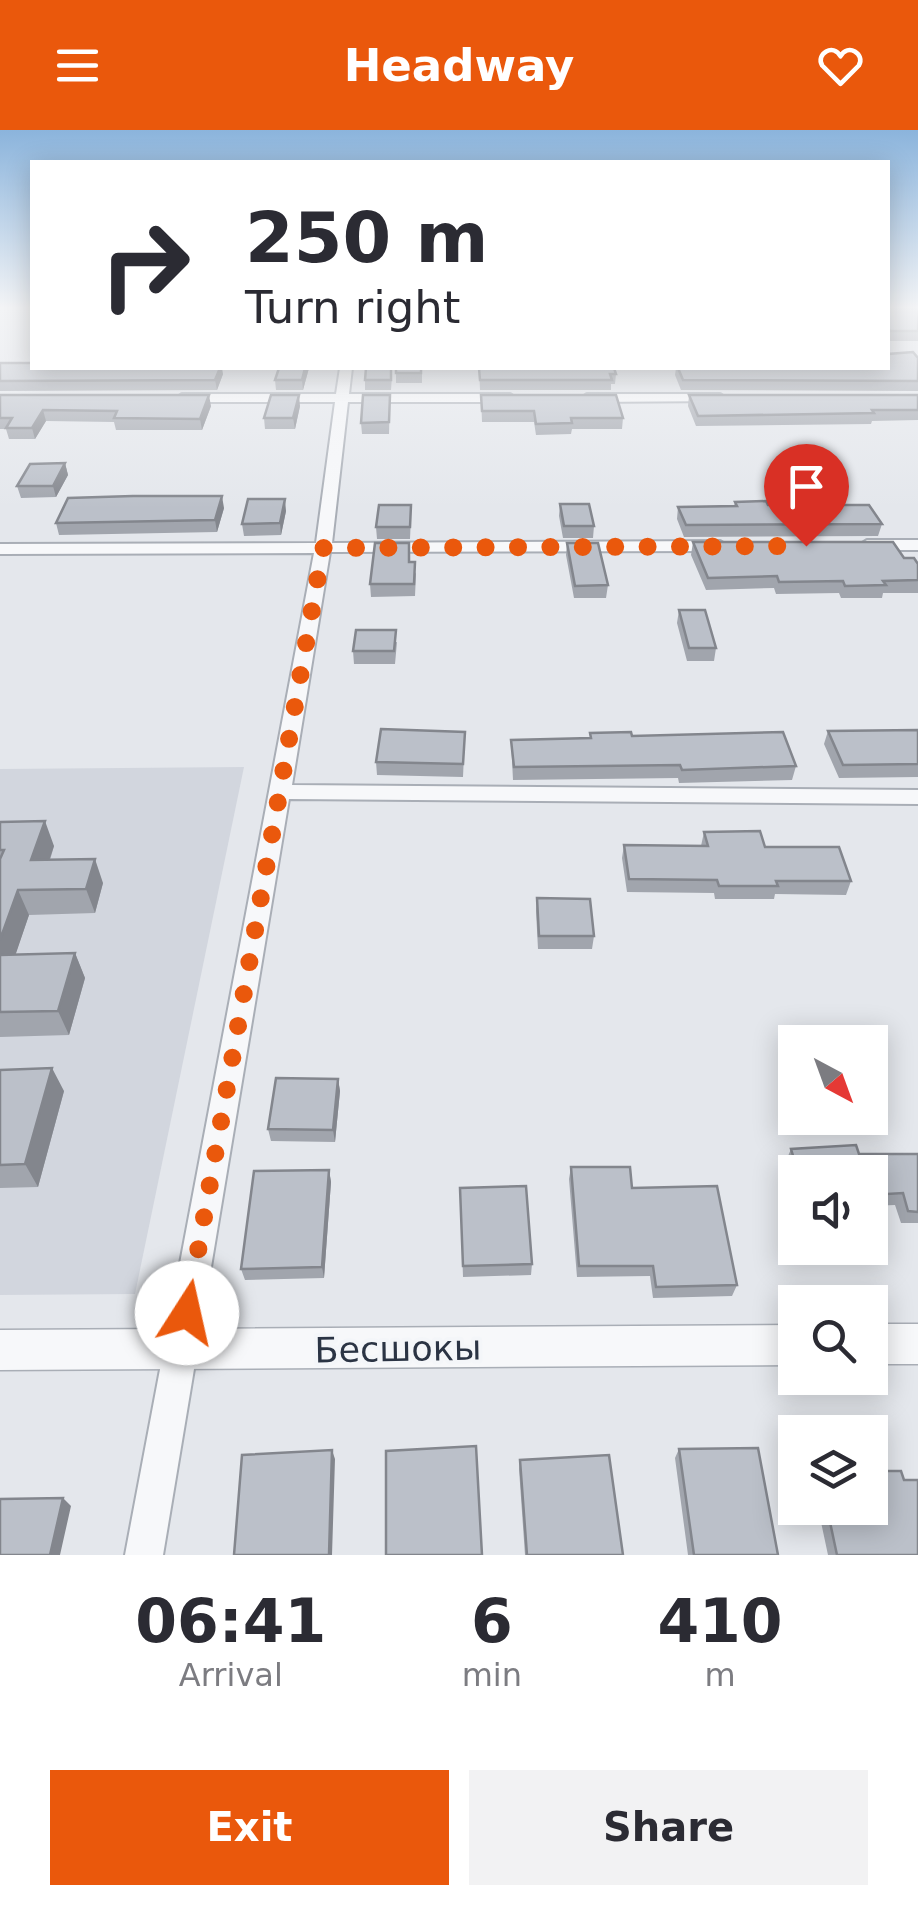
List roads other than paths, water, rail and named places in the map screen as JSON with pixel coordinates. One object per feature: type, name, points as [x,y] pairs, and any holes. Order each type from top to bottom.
[{"type":"street","points":[[144,1555],[323,548],[345,374]]},
{"type":"street","points":[[170,398],[520,398]]},
{"type":"street","points":[[580,398],[739,398]]},
{"type":"street","points":[[840,545],[918,545]]},
{"type":"street","points":[[0,549],[742,546]]},
{"type":"street","points":[[280,792],[918,797]]},
{"type":"street","points":[[888,1344],[918,1344]]},
{"type":"street","name":"Бесшокы","points":[[0,1350],[778,1345]]}]
